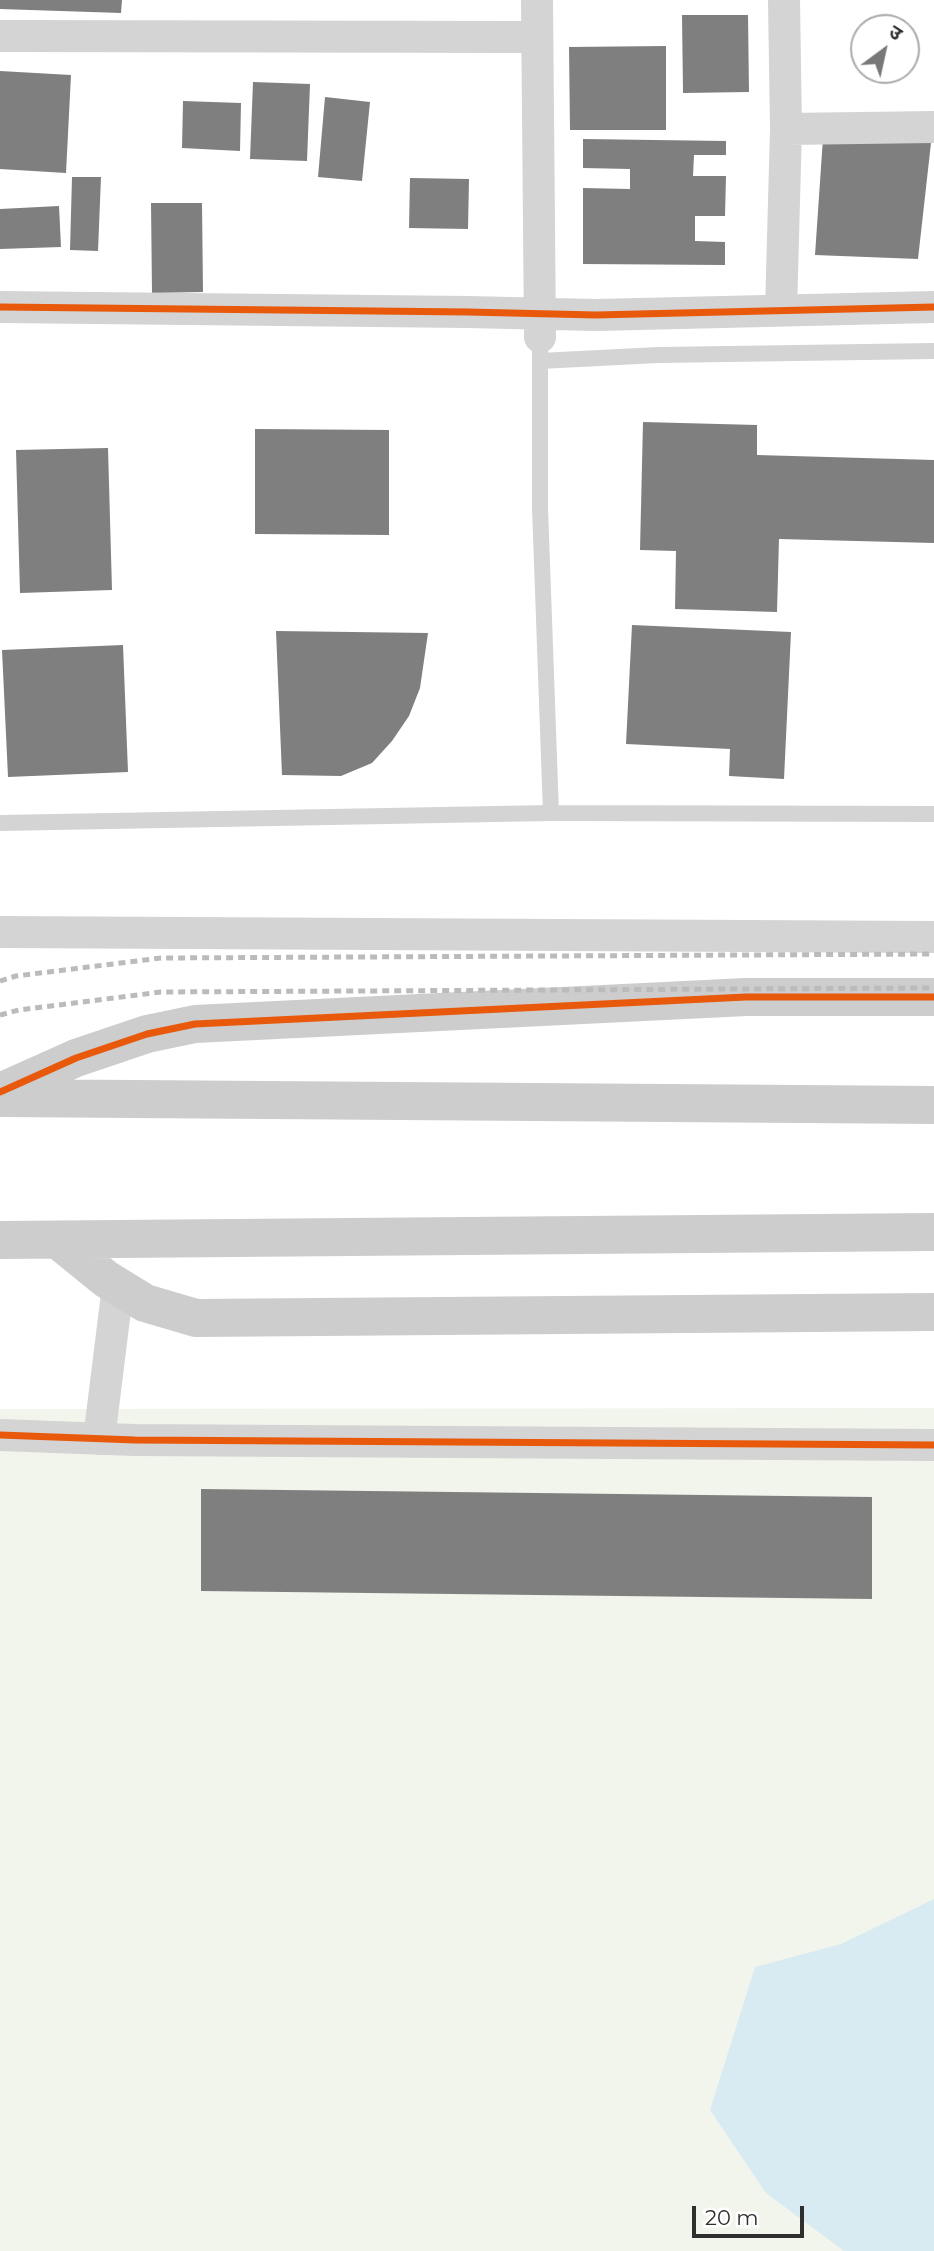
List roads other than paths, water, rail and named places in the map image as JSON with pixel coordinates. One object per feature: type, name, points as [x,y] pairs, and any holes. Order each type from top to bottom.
[{"type":"street","points":[[537,0],[540,338]]},
{"type":"street","points":[[781,310],[786,129],[784,0]]},
{"type":"street","points":[[0,36],[537,37]]},
{"type":"street","points":[[786,129],[934,127]]},
{"type":"street","points":[[0,307],[540,338],[660,314],[934,307]]},
{"type":"street","points":[[0,932],[934,937]]},
{"type":"street","points":[[0,1092],[76,1058],[147,1034],[195,1024],[746,997],[934,997]]},
{"type":"street","points":[[0,1098],[934,1105]]},
{"type":"street","points":[[0,1240],[934,1232]]},
{"type":"street","points":[[58,1240],[106,1279],[145,1303],[196,1318],[934,1312]]},
{"type":"street","points":[[99,1439],[118,1286]]},
{"type":"street","points":[[0,1435],[99,1439],[934,1445]]},
{"type":"lane","points":[[551,813],[540,508],[540,338],[658,355],[934,351]]},
{"type":"lane","points":[[0,822],[551,813],[934,814]]},
{"type":"railway","points":[[0,981],[16,976],[161,958],[934,954]]},
{"type":"railway","points":[[0,1015],[19,1010],[161,992],[934,988]]}]
